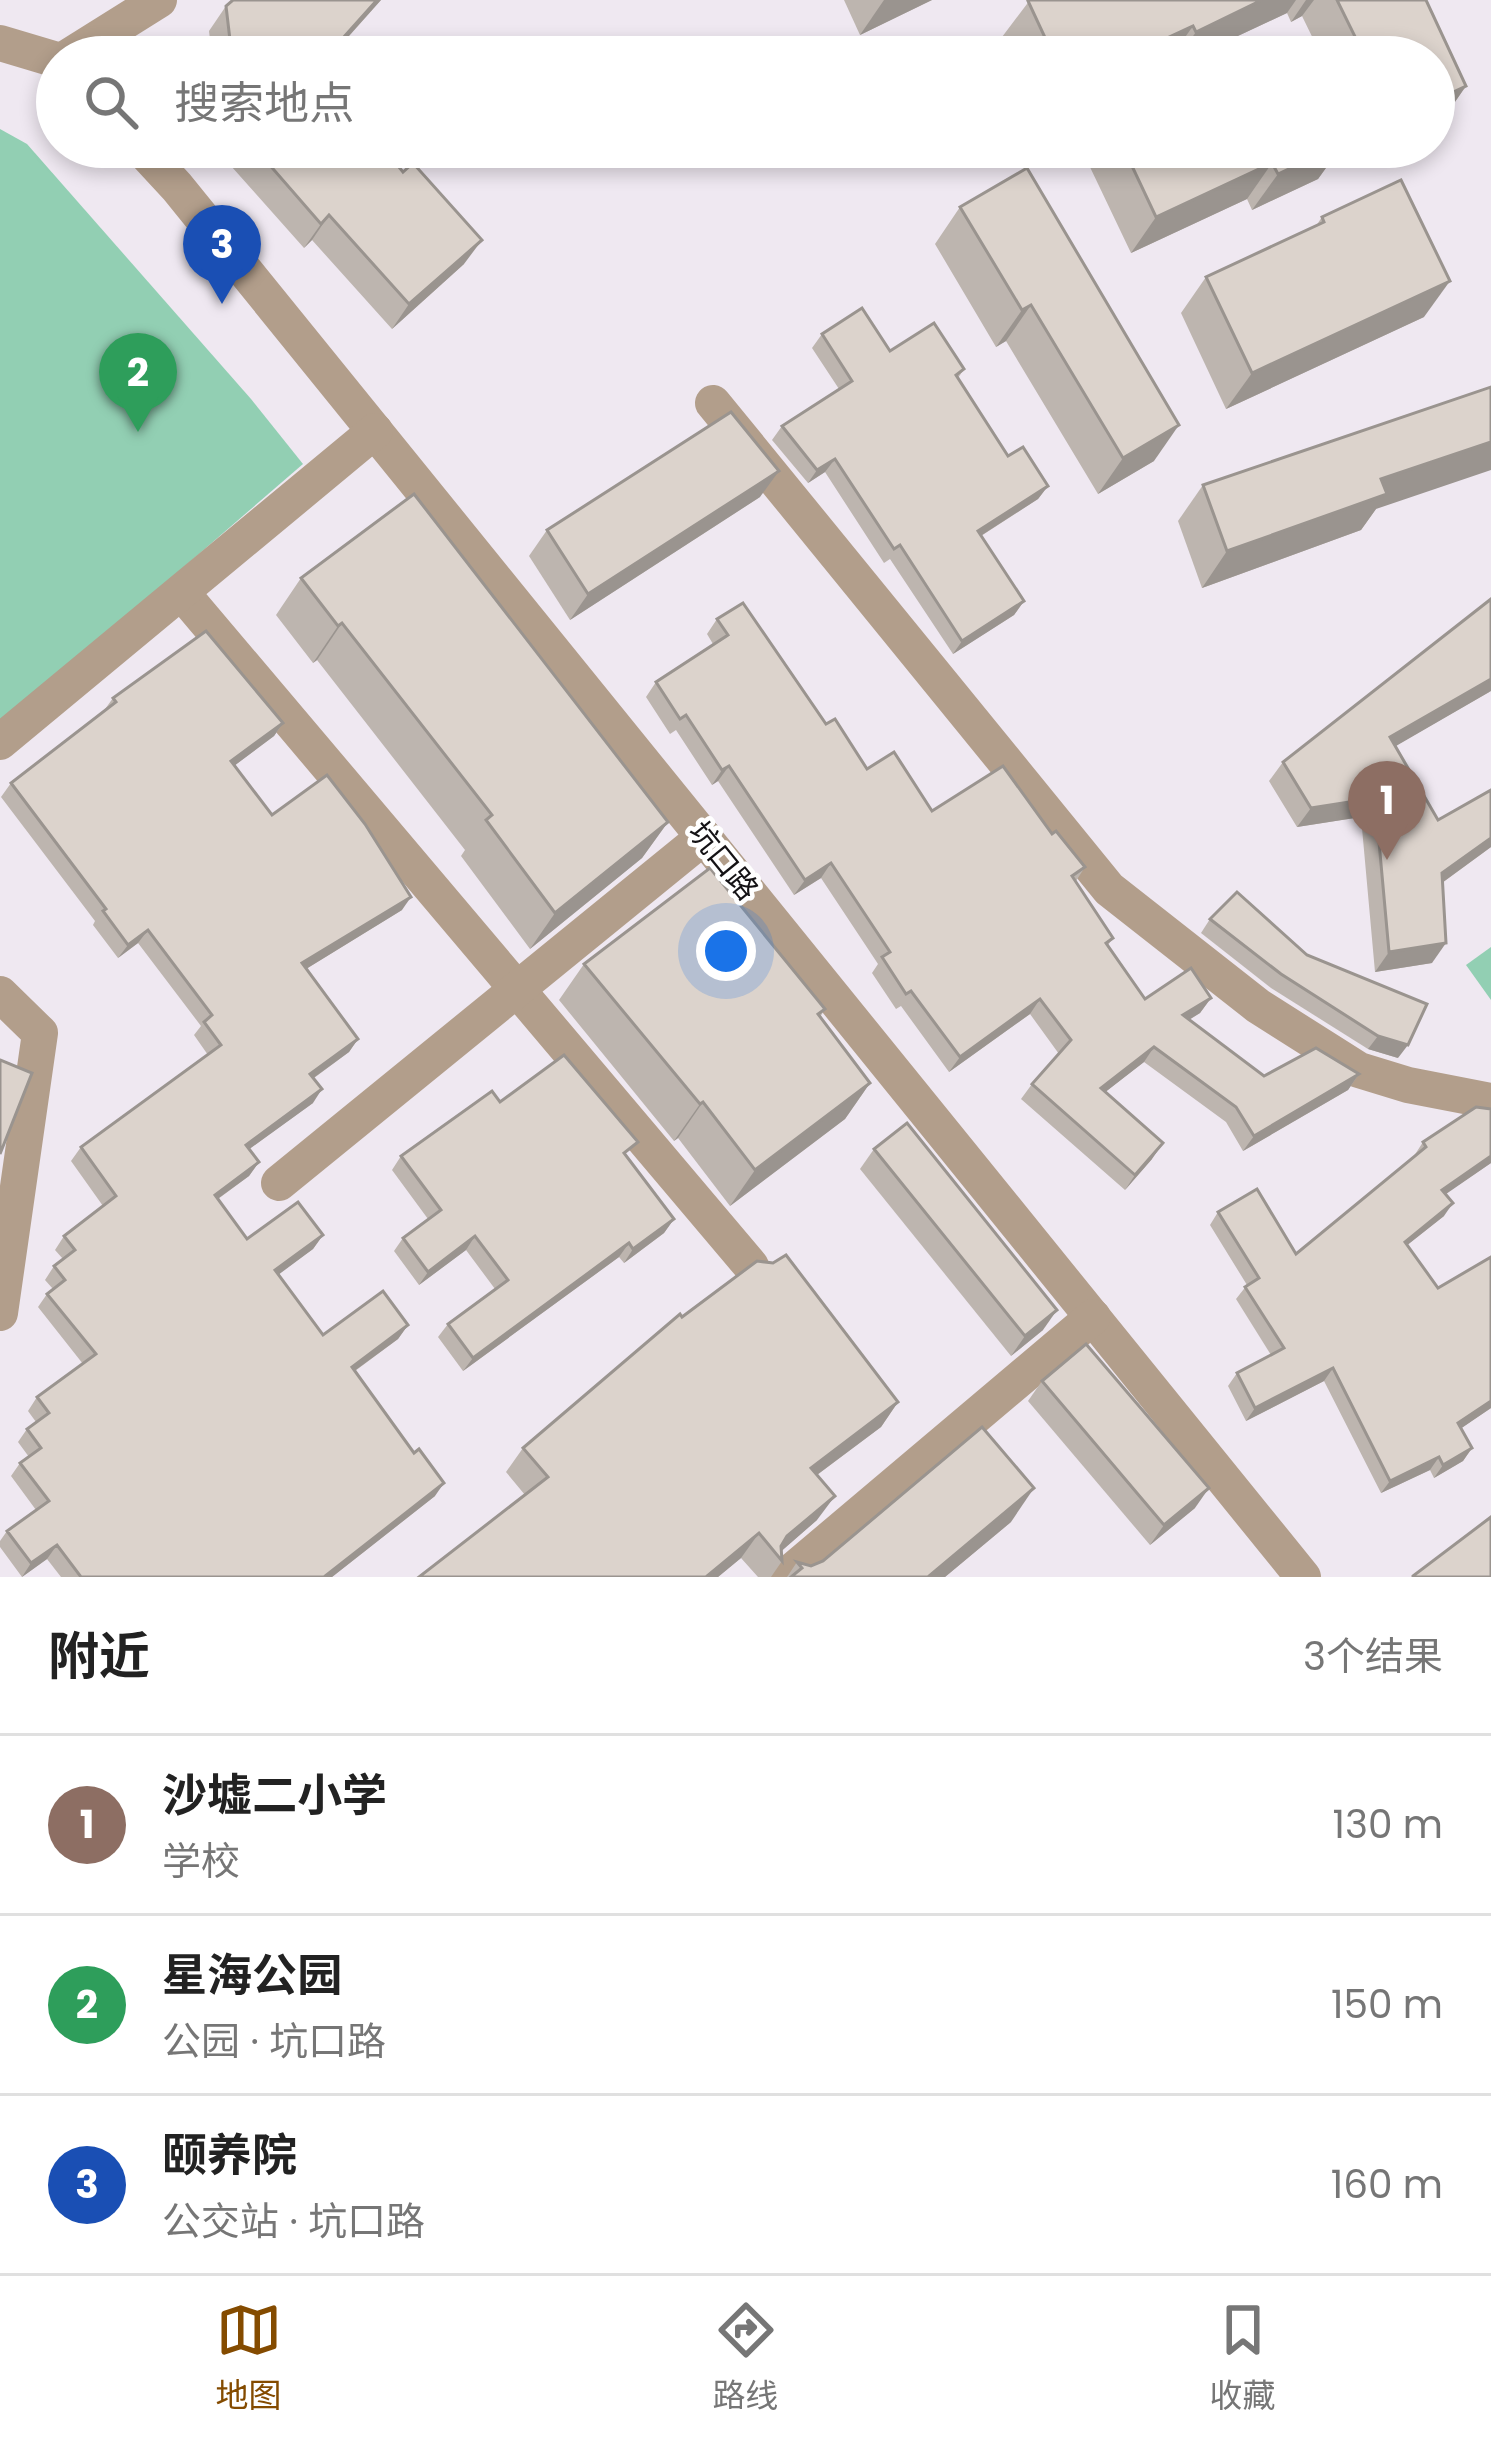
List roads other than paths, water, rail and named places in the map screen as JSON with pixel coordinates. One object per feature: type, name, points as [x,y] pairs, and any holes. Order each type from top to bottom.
[{"type":"street","points":[[102,36],[159,0]]},
{"type":"street","points":[[0,43],[36,54]]},
{"type":"street","name":"坑口路","points":[[157,168],[1303,1577]]},
{"type":"street","points":[[713,403],[1109,890],[1258,1006],[1359,1070],[1491,1101]]},
{"type":"street","points":[[0,742],[375,431]]},
{"type":"street","points":[[193,606],[751,1266]]},
{"type":"street","points":[[279,1184],[704,838]]},
{"type":"street","points":[[0,994],[40,1033],[0,1313]]},
{"type":"street","points":[[785,1577],[1093,1318]]},
{"type":"place","name":"颐养院","points":[[222,304]]},
{"type":"place","name":"星海公园","points":[[138,432]]},
{"type":"place","name":"沙墟二小学","points":[[1387,860]]}]
